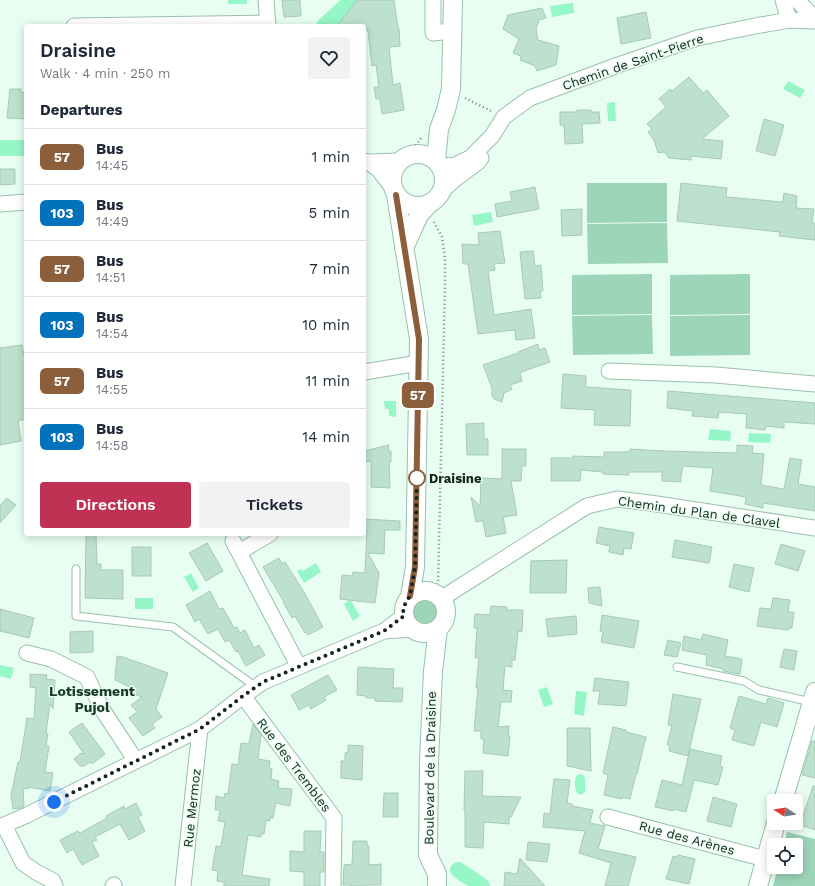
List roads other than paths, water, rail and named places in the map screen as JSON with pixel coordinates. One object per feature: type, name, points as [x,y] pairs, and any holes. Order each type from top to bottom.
[{"type":"street","points":[[266,0],[268,24]]},
{"type":"street","points":[[433,0],[432,33],[452,31]]},
{"type":"street","points":[[432,160],[439,129],[446,110],[451,89],[453,0]]},
{"type":"street","points":[[783,0],[790,20]]},
{"type":"street","points":[[797,0],[815,20]]},
{"type":"street","name":"Chemin de Saint-Pierre","points":[[436,198],[454,180],[478,162],[487,150],[492,136],[504,117],[530,98],[625,62],[697,38],[790,20],[815,20]]},
{"type":"street","name":"Chemin de Saint-Pierre","points":[[432,160],[453,166],[470,158],[492,136]]},
{"type":"street","points":[[404,248],[419,215],[436,198],[444,185],[442,171],[432,160],[409,154],[399,161],[394,168],[391,178],[419,339],[415,567],[410,596]]},
{"type":"street","points":[[366,161],[399,161]]},
{"type":"street","points":[[366,161],[379,170],[403,202],[412,206],[421,206],[436,198]]},
{"type":"street","points":[[0,204],[24,202]]},
{"type":"street","points":[[366,372],[419,363]]},
{"type":"street","points":[[609,372],[716,375],[815,384]]},
{"type":"street","name":"Chemin du Plan de Clavel","points":[[436,593],[447,595],[587,506],[617,499],[815,528]]},
{"type":"street","points":[[265,536],[236,547],[299,667]]},
{"type":"street","points":[[55,886],[53,881],[36,872],[24,863],[2,826],[200,729],[263,682],[384,631],[442,624],[446,618],[445,605],[415,567]]},
{"type":"street","points":[[419,627],[403,609],[406,602],[415,592],[422,590],[436,593]]},
{"type":"street","name":"Boulevard de la Draisine","points":[[419,627],[433,671],[429,762],[428,855],[437,874],[437,886]]},
{"type":"street","points":[[27,653],[51,659],[86,677],[102,709],[136,761]]},
{"type":"street","name":"Rue des Trembles","points":[[243,696],[334,818],[333,886]]},
{"type":"street","points":[[785,794],[813,697]]},
{"type":"street","name":"Rue Mermoz","points":[[183,886],[200,729]]},
{"type":"street","name":"Rue des Arènes","points":[[608,817],[765,859]]},
{"type":"street","points":[[758,886],[774,830]]},
{"type":"lane","points":[[76,568],[76,616],[173,627],[256,687]]},
{"type":"lane","points":[[677,667],[744,681],[759,690],[813,697]]},
{"type":"waterway","points":[[326,24],[347,5],[348,0]]},
{"type":"waterway","points":[[0,148],[24,148]]},
{"type":"waterway","points":[[458,870],[482,886]]},
{"type":"place","name":"Draisine","points":[[417,478]]},
{"type":"district","name":"Lotissement Pujol","points":[[92,700]]}]
